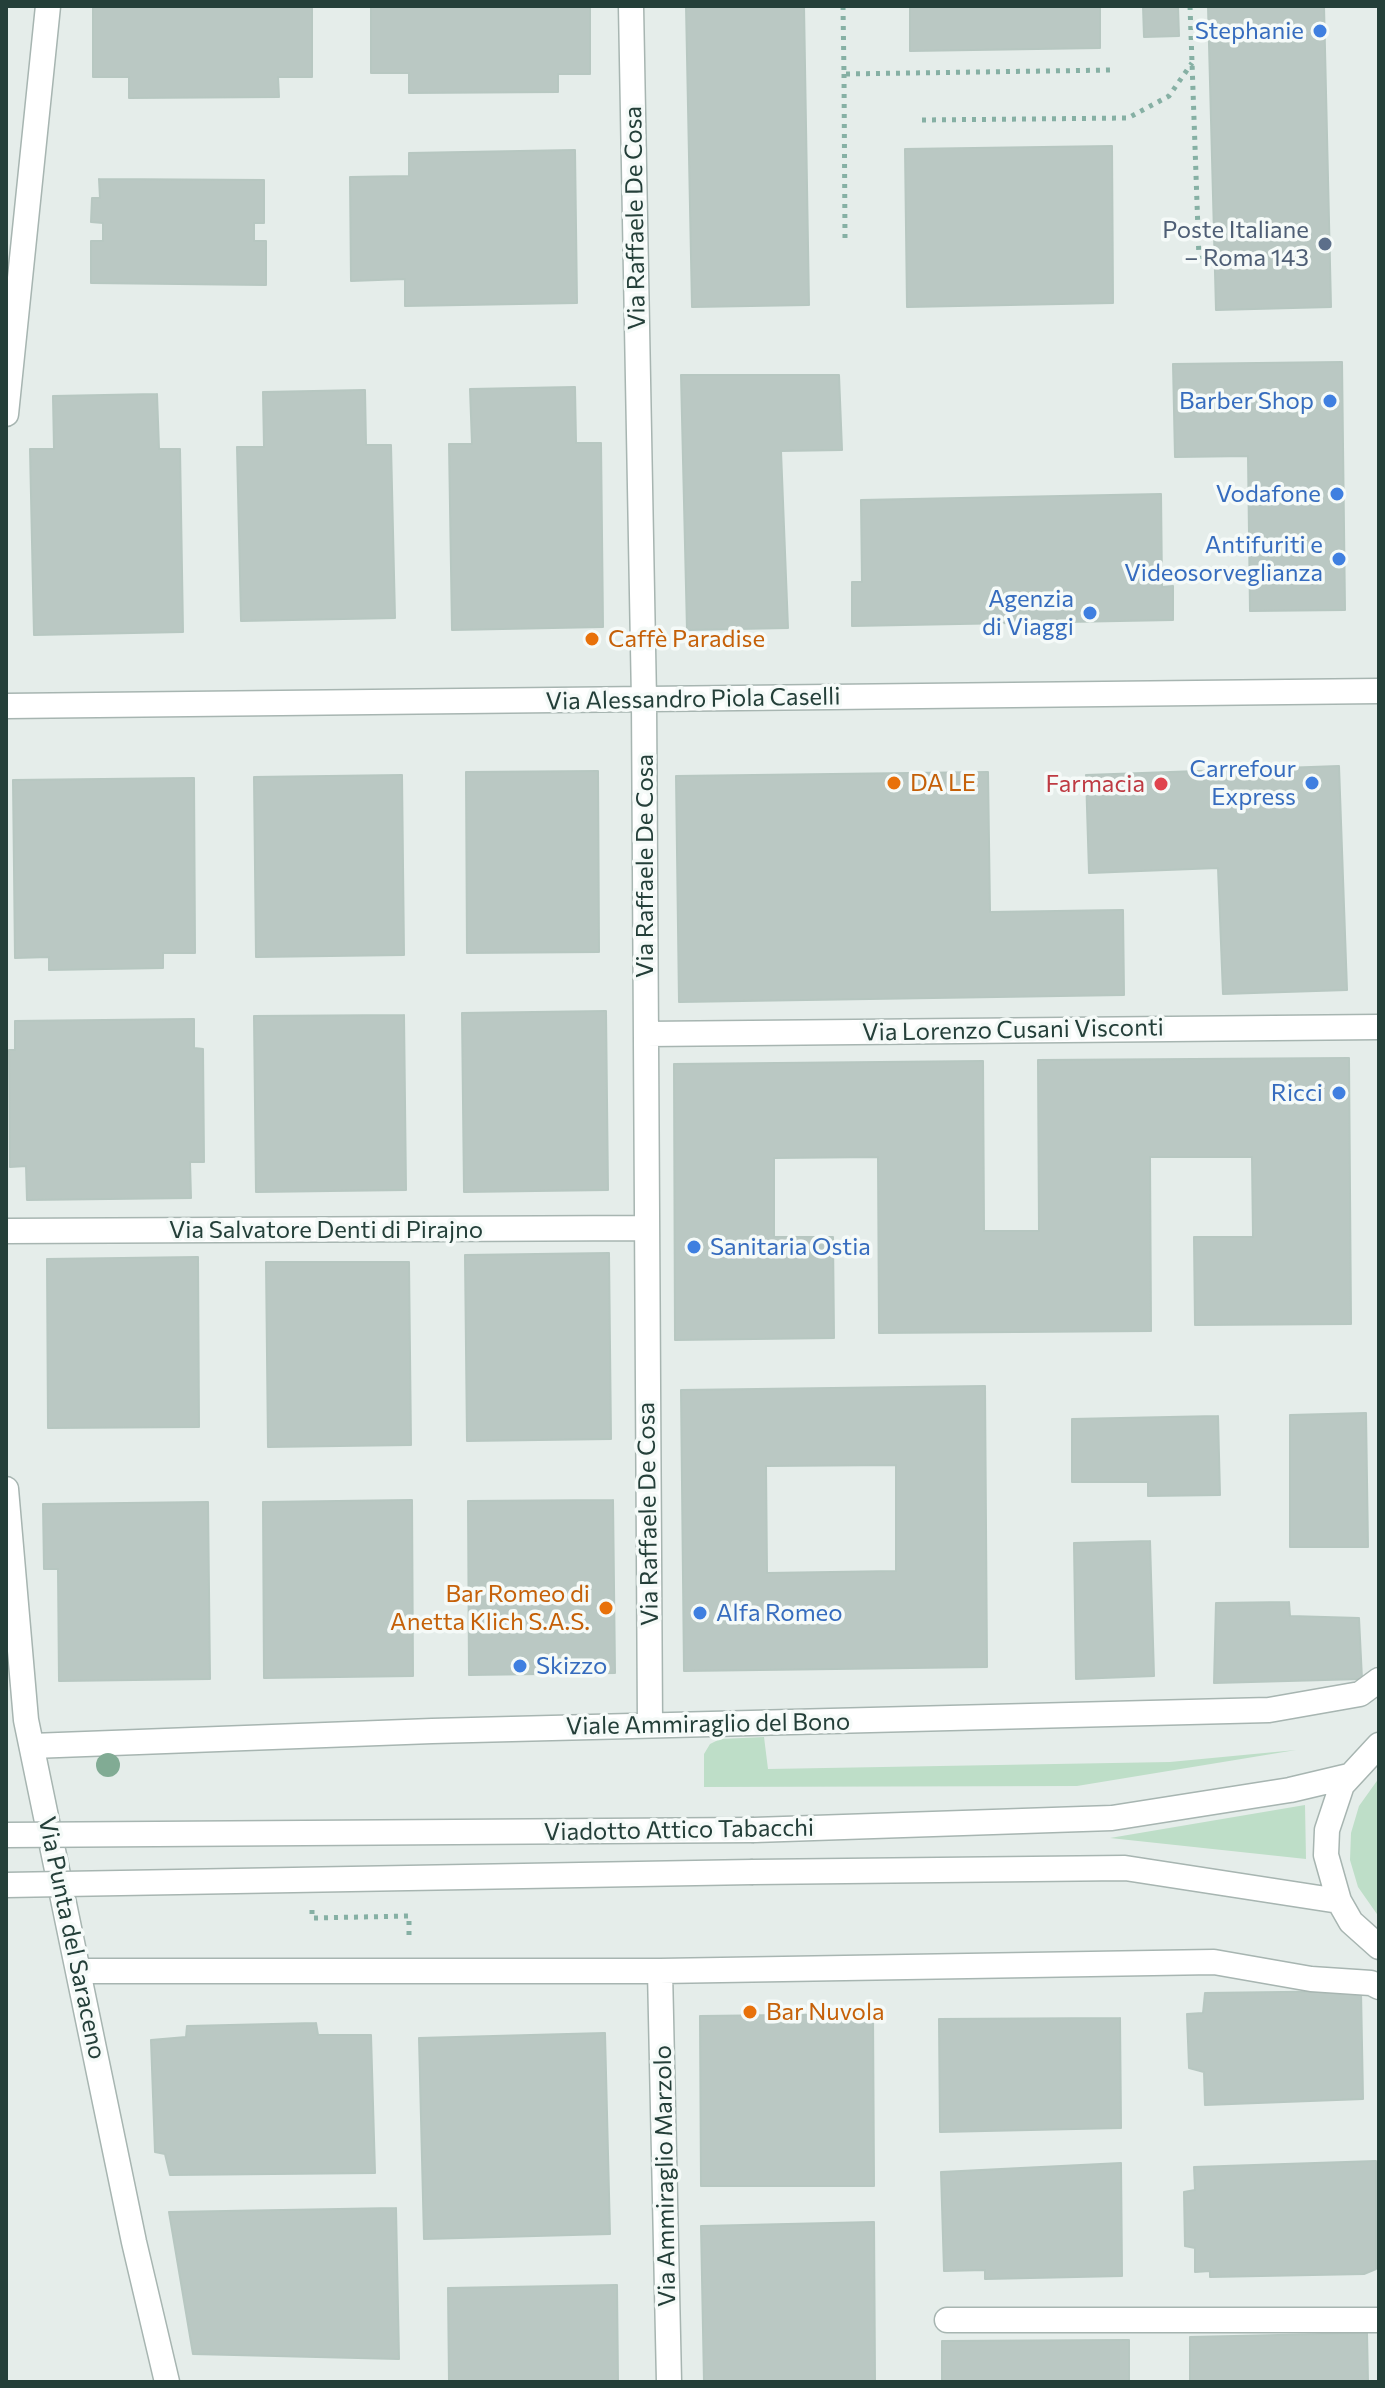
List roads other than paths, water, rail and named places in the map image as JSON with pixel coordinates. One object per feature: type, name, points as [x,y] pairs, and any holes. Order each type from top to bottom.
[{"type":"street","points":[[6,414],[48,6]]},
{"type":"street","name":"Via Raffaele De Cosa","points":[[631,6],[644,700],[650,1725]]},
{"type":"street","name":"Via Alessandro Piola Caselli","points":[[6,706],[1379,691]]},
{"type":"street","name":"Via Lorenzo Cusani Visconti","points":[[646,1034],[1379,1027]]},
{"type":"street","name":"Via Salvatore Denti di Pirajno","points":[[6,1231],[646,1228]]},
{"type":"street","name":"Via Punta del Saraceno","points":[[6,1489],[19,1671],[32,1746],[134,2242],[167,2382]]},
{"type":"street","name":"Viale Ammiraglio del Bono","points":[[32,1746],[650,1725],[1269,1710],[1360,1694],[1379,1680]]},
{"type":"street","points":[[1379,1745],[1349,1776],[1333,1807],[1327,1830],[1330,1879],[1339,1901],[1351,1922],[1379,1947]]},
{"type":"street","name":"Viadotto Attico Tabacchi","points":[[6,1835],[754,1830],[1112,1818],[1290,1790],[1349,1776]]},
{"type":"street","name":"Viadotto Attico Tabacchi","points":[[6,1885],[1125,1868],[1339,1901]]},
{"type":"street","points":[[80,1971],[660,1971],[1214,1962],[1311,1979],[1371,1983],[1379,1987]]},
{"type":"street","name":"Via Ammiraglio Marzolo","points":[[660,1971],[669,2382]]},
{"type":"street","points":[[947,2320],[1379,2320]]},
{"type":"place","name":"Stephanie","points":[[1320,31]]},
{"type":"place","name":"Poste Italiane – Roma 143","points":[[1325,244]]},
{"type":"place","name":"Barber Shop","points":[[1330,401]]},
{"type":"place","name":"Vodafone","points":[[1337,494]]},
{"type":"place","name":"Antifuriti e Videosorveglianza","points":[[1339,559]]},
{"type":"place","name":"Agenzia di Viaggi","points":[[1090,613]]},
{"type":"place","name":"Caffè Paradise","points":[[592,639]]},
{"type":"place","name":"DA LE","points":[[894,783]]},
{"type":"place","name":"Carrefour Express","points":[[1312,783]]},
{"type":"place","name":"Farmacia","points":[[1161,784]]},
{"type":"place","name":"Ricci","points":[[1339,1093]]},
{"type":"place","name":"Sanitaria Ostia","points":[[694,1247]]},
{"type":"place","name":"Bar Romeo di Anetta Klich S.A.S.","points":[[606,1608]]},
{"type":"place","name":"Alfa Romeo","points":[[700,1613]]},
{"type":"place","name":"Skizzo","points":[[520,1666]]},
{"type":"place","name":"Bar Nuvola","points":[[750,2012]]}]
